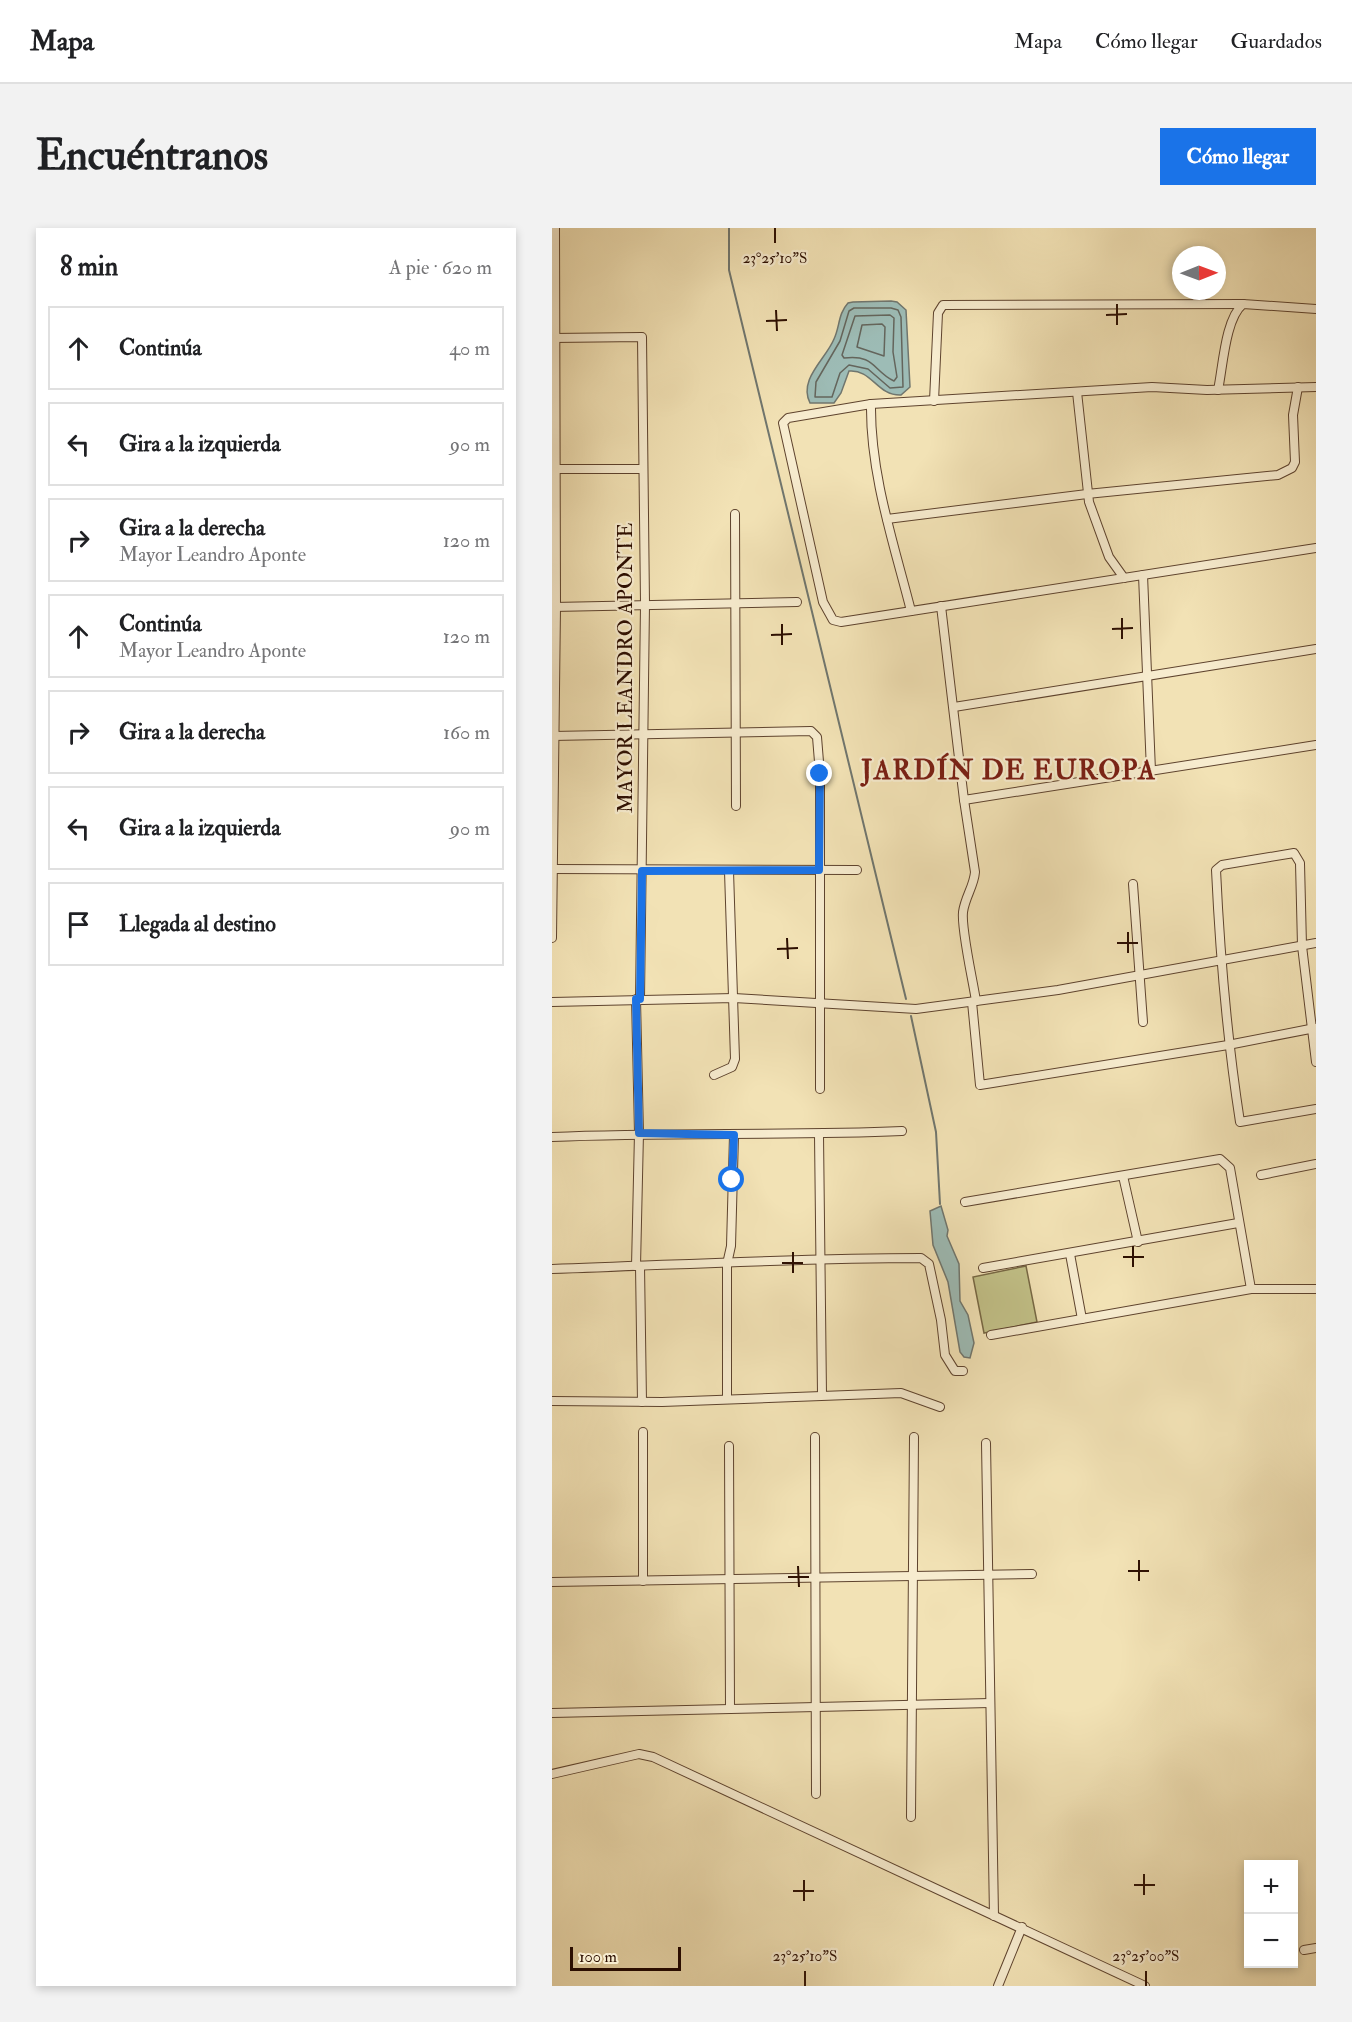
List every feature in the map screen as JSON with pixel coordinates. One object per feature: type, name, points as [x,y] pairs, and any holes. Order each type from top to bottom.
[{"type":"street","points":[[552,938],[555,228]]},
{"type":"street","points":[[934,401],[938,313],[943,304],[1243,304],[1316,309]]},
{"type":"street","points":[[1218,390],[1230,326],[1237,310],[1243,304]]},
{"type":"street","name":"MAYOR LEANDRO APONTE","points":[[553,338],[642,337],[645,604],[638,999],[638,1266],[642,1402]]},
{"type":"street","points":[[1316,387],[1218,390],[1152,387],[871,404],[788,417],[783,423],[820,590],[833,620],[841,622],[1316,548]]},
{"type":"street","points":[[887,519],[1087,494],[1278,475],[1292,468],[1295,462],[1293,415],[1298,387]]},
{"type":"street","points":[[1077,392],[1086,457],[1087,494],[1108,557],[1124,578]]},
{"type":"street","points":[[871,404],[870,434],[887,519],[911,611]]},
{"type":"street","points":[[554,469],[643,469]]},
{"type":"street","points":[[735,514],[736,806]]},
{"type":"street","points":[[1143,575],[1151,771]]},
{"type":"street","points":[[554,607],[797,602]]},
{"type":"street","points":[[941,606],[975,872],[975,882],[968,894],[962,914],[974,1002],[980,1085],[1314,1029]]},
{"type":"street","points":[[954,707],[1316,649]]},
{"type":"street","points":[[552,736],[811,731],[817,737],[820,774],[820,1089]]},
{"type":"street","points":[[964,800],[1316,745]]},
{"type":"street","points":[[1316,1062],[1314,1029],[1302,946],[1300,863],[1294,853],[1222,865],[1216,870],[1220,963],[1228,1045],[1240,1122],[1316,1109]]},
{"type":"street","points":[[552,869],[857,870]]},
{"type":"street","points":[[714,1075],[732,1067],[735,1059],[729,871]]},
{"type":"street","points":[[1132,884],[1143,1022]]},
{"type":"street","points":[[552,1002],[734,998],[916,1009],[1220,963],[1316,943]]},
{"type":"street","points":[[552,1137],[639,1133],[734,1135],[902,1131]]},
{"type":"street","points":[[819,1134],[822,1394]]},
{"type":"street","points":[[727,1397],[727,1264],[731,1246],[734,1135]]},
{"type":"street","points":[[965,1202],[1220,1159],[1230,1168],[1251,1289]]},
{"type":"street","points":[[1261,1174],[1316,1164]]},
{"type":"street","points":[[1123,1176],[1138,1242]]},
{"type":"street","points":[[983,1268],[1238,1223]]},
{"type":"street","points":[[1071,1254],[1082,1319]]},
{"type":"street","points":[[552,1269],[727,1264],[821,1258],[921,1258],[929,1264],[942,1320],[945,1355],[955,1371],[963,1371]]},
{"type":"street","points":[[991,1335],[1251,1289],[1316,1289]]},
{"type":"street","points":[[552,1401],[642,1402],[727,1397],[901,1393],[940,1407]]},
{"type":"street","points":[[643,1432],[644,1581]]},
{"type":"street","points":[[815,1437],[816,1794]]},
{"type":"street","points":[[911,1816],[914,1437]]},
{"type":"street","points":[[986,1443],[994,1916]]},
{"type":"street","points":[[729,1446],[730,1709]]},
{"type":"street","points":[[552,1582],[1032,1574]]},
{"type":"street","points":[[552,1713],[990,1703]]},
{"type":"street","points":[[552,1774],[639,1754],[653,1757],[1145,1986]]},
{"type":"street","points":[[998,1986],[1022,1927]]},
{"type":"street","points":[[1304,1950],[1316,1948]]},
{"type":"shaded area","points":[[1026,1266],[1037,1322],[984,1333],[973,1277]]},
{"type":"water","points":[[897,302],[906,310],[910,387],[901,395],[893,394],[863,374],[849,371],[841,393],[834,403],[810,403],[807,394],[810,377],[830,347],[842,311],[848,303]]},
{"type":"water","points":[[941,1206],[948,1230],[947,1236],[959,1264],[960,1301],[968,1315],[974,1343],[970,1358],[964,1357],[960,1352],[948,1282],[933,1245],[930,1211]]},
{"type":"waterway","points":[[729,228],[729,270],[906,999]]},
{"type":"waterway","points":[[911,1016],[936,1132],[940,1204]]},
{"type":"district","name":"JARDÍN DE EUROPA","points":[[1009,770]]},
{"type":"route","points":[[732,1180],[734,1135],[639,1133],[636,999],[640,999],[642,871],[819,870],[820,774]]}]
